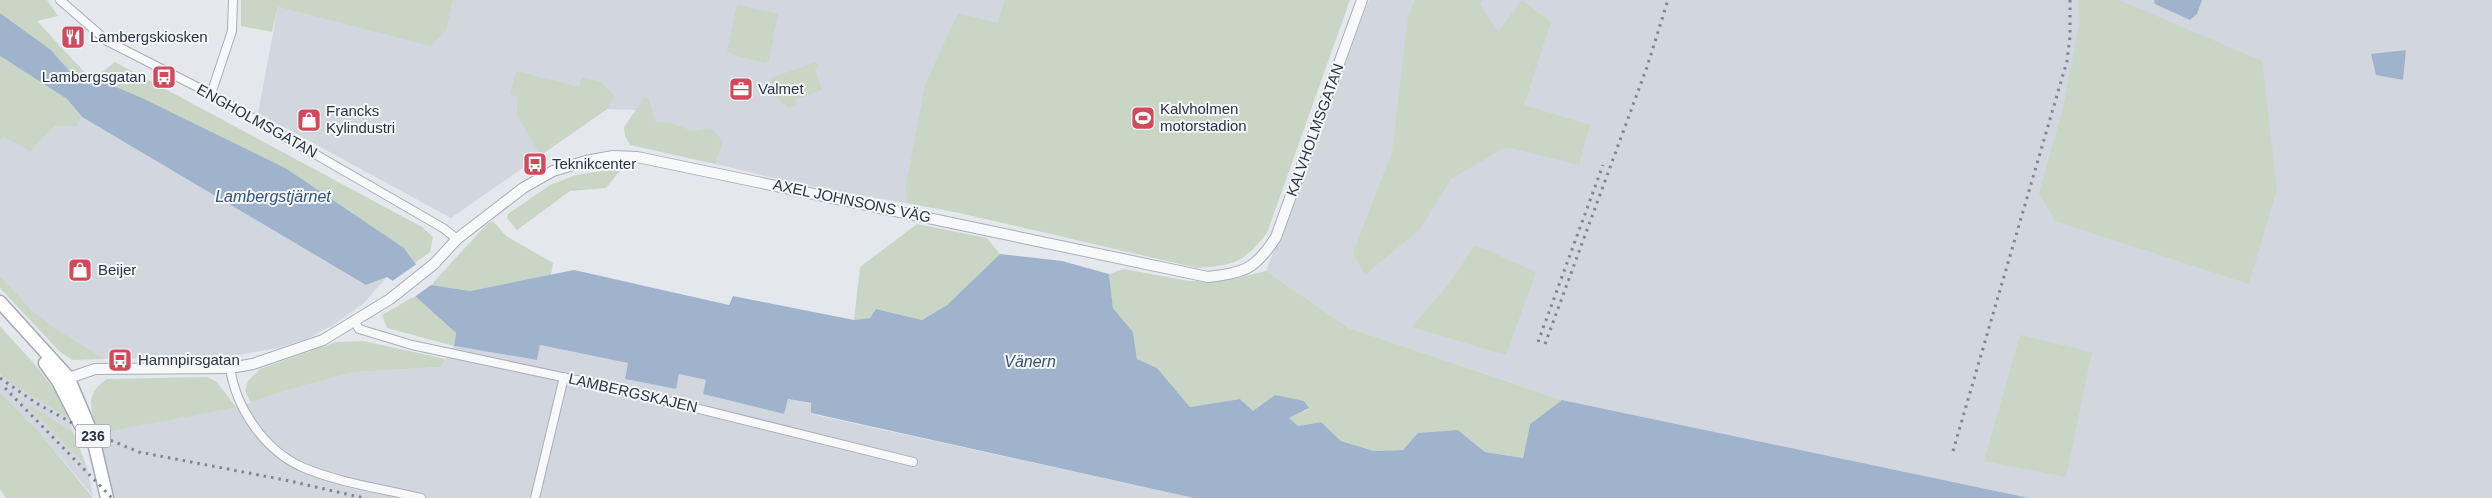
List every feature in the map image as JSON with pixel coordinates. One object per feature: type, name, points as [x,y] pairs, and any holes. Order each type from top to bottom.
[{"type":"main road","name":"236","points":[[0,302],[63,379],[92,434],[108,498]]},
{"type":"main road","name":"236","points":[[0,313],[63,379],[92,456],[101,498]]},
{"type":"street","name":"ENGHOLMSGATAN","points":[[60,0],[107,41],[211,94],[441,227],[457,239]]},
{"type":"street","points":[[211,94],[233,26],[233,0]]},
{"type":"street","name":"KALVHOLMSGATAN","points":[[1263,257],[1276,237],[1362,0]]},
{"type":"street","name":"AXEL JOHNSONS VÄG","points":[[63,379],[95,369],[230,368],[286,354],[323,340],[356,322],[386,302],[434,264],[457,239],[523,188],[553,171],[586,161],[614,156],[637,157],[1208,277],[1239,273],[1263,257]]},
{"type":"street","name":"LAMBERGSKAJEN","points":[[356,322],[360,329],[412,345],[564,376],[913,462]]},
{"type":"street","points":[[230,368],[244,413],[265,438],[287,458],[301,467],[322,474],[421,498]]},
{"type":"street","points":[[535,498],[564,376]]},
{"type":"shaded area","points":[[453,0],[1004,0],[955,212],[799,184],[632,144],[636,110],[607,109],[451,218],[258,113],[278,7],[370,30],[447,29]]},
{"type":"shaded area","points":[[1369,0],[2492,0],[2492,498],[2029,498],[1562,400],[1349,328],[1266,271]]},
{"type":"shaded area","points":[[82,117],[366,285],[387,277],[363,304],[333,325],[307,339],[277,348],[228,357],[105,359],[55,328],[32,310],[0,276],[0,140],[3,137],[45,135],[55,126],[77,126]]},
{"type":"shaded area","points":[[540,345],[628,363],[625,379],[675,389],[679,374],[706,380],[703,394],[784,414],[788,399],[812,404],[811,414],[1194,498],[108,498],[97,434],[251,403],[284,391],[355,372],[441,367],[454,346],[536,360]]},
{"type":"shaded area","points":[[0,374],[69,419],[73,432],[22,401],[87,467],[93,496],[37,429],[0,392]]},
{"type":"green space","points":[[0,0],[47,0],[58,16],[37,21],[86,74],[73,75],[51,50],[0,13]]},
{"type":"green space","points":[[241,0],[453,0],[447,29],[431,46],[278,7],[272,32],[241,26]]},
{"type":"green space","name":"Kalvholmen motorstadion","points":[[1004,0],[1350,0],[1267,233],[1259,243],[1251,251],[1230,264],[1197,268],[955,212],[907,203],[906,186],[925,85],[958,13],[998,23]]},
{"type":"green space","points":[[1415,0],[1482,0],[1480,5],[1498,32],[1522,0],[1551,22],[1524,105],[1590,125],[1579,165],[1506,147],[1451,179],[1421,228],[1365,275],[1353,253],[1392,152],[1408,17]]},
{"type":"green space","points":[[2078,0],[2119,0],[2262,61],[2277,189],[2249,284],[2055,221],[2039,193],[2063,108],[2080,19]]},
{"type":"green space","points":[[737,5],[778,14],[769,61],[765,63],[733,55],[727,51]]},
{"type":"green space","points":[[0,56],[67,99],[82,117],[77,126],[55,126],[30,151],[4,137],[0,140]]},
{"type":"green space","points":[[115,62],[422,227],[433,237],[430,252],[415,263],[404,248],[287,169],[95,78]]},
{"type":"green space","points":[[816,62],[819,66],[815,68],[822,90],[795,100],[796,105],[788,108],[768,89],[771,78]]},
{"type":"green space","points":[[516,71],[579,87],[582,77],[601,82],[614,96],[607,109],[541,155],[517,116],[517,97],[510,94]]},
{"type":"green space","points":[[644,98],[649,99],[655,121],[671,123],[692,131],[711,128],[723,141],[715,164],[630,145],[625,136],[624,127]]},
{"type":"green space","points":[[622,168],[606,188],[570,191],[517,230],[507,218],[508,214],[550,185],[576,175]]},
{"type":"green space","points":[[493,221],[506,236],[553,263],[551,275],[470,291],[431,285],[487,224]]},
{"type":"green space","points":[[917,224],[987,238],[1000,254],[947,305],[922,320],[876,309],[870,318],[854,320],[860,267]]},
{"type":"green space","points":[[1475,245],[1536,272],[1506,355],[1412,327],[1451,281]]},
{"type":"green space","points":[[1124,269],[1189,281],[1224,281],[1266,271],[1349,328],[1562,400],[1530,424],[1523,458],[1485,452],[1458,430],[1403,450],[1374,451],[1341,441],[1321,422],[1298,426],[1288,418],[1309,409],[1304,401],[1253,411],[1240,399],[1190,407],[1157,368],[1137,359],[1133,332],[1113,308],[1109,274]]},
{"type":"green space","points":[[0,276],[32,310],[55,328],[105,359],[72,360],[60,352],[0,288]]},
{"type":"green space","points":[[415,296],[456,333],[454,346],[387,328],[382,315]]},
{"type":"green space","points":[[0,326],[48,381],[56,392],[69,419],[0,374]]},
{"type":"green space","points":[[2020,335],[2092,352],[2066,477],[1984,461]]},
{"type":"green space","points":[[363,341],[446,359],[441,367],[355,372],[284,391],[251,403],[245,391],[248,381],[260,369],[336,342]]},
{"type":"green space","points":[[207,377],[217,382],[236,407],[97,434],[91,403],[92,397],[99,385],[107,379]]},
{"type":"green space","points":[[0,392],[37,429],[93,498],[6,498],[0,489]]},
{"type":"green space","points":[[20,399],[73,432],[87,467]]},
{"type":"water","points":[[2154,0],[2202,0],[2197,14],[2190,20],[2155,4]]},
{"type":"water","name":"Vänern","points":[[0,13],[51,50],[73,75],[86,74],[144,99],[287,169],[404,248],[431,285],[470,291],[574,270],[729,305],[733,296],[854,320],[870,318],[876,309],[922,320],[947,305],[1000,254],[1062,261],[1109,274],[1113,308],[1133,332],[1137,359],[1157,368],[1190,407],[1240,399],[1253,411],[1275,395],[1304,401],[1309,408],[1289,418],[1298,426],[1321,422],[1341,441],[1374,451],[1403,450],[1418,433],[1458,430],[1485,452],[1523,458],[1530,424],[1562,400],[2029,498],[1194,498],[811,413],[811,403],[788,399],[784,414],[703,394],[706,380],[679,374],[676,389],[625,379],[628,363],[540,345],[537,360],[454,346],[456,333],[415,296],[387,277],[366,285],[82,117],[67,99],[0,56]]},
{"type":"water","points":[[2406,50],[2403,80],[2376,75],[2371,54]]},
{"type":"pier","points":[[418,263],[434,283],[413,298],[391,282]]},
{"type":"railway","points":[[1545,344],[1647,67],[1668,0]]},
{"type":"railway","points":[[1953,451],[2067,61],[2070,37],[2070,0]]},
{"type":"railway","points":[[1538,342],[1603,165]]},
{"type":"railway","points":[[0,378],[36,403],[83,429],[139,452],[285,480],[364,498]]},
{"type":"railway","points":[[5,388],[112,498]]},
{"type":"place","name":"Lambergskiosken","points":[[73,37]]},
{"type":"place","name":"Lambergsgatan","points":[[164,77]]},
{"type":"place","name":"Valmet","points":[[741,89]]},
{"type":"place","name":"Kalvholmen motorstadion","points":[[1143,118]]},
{"type":"place","name":"Francks Kylindustri","points":[[309,120]]},
{"type":"place","name":"Teknikcenter","points":[[535,164]]},
{"type":"place","name":"Beijer","points":[[80,270]]},
{"type":"place","name":"Hamnpirsgatan","points":[[120,360]]},
{"type":"water label","name":"Lambergstjärnet","points":[[273,196]]}]
